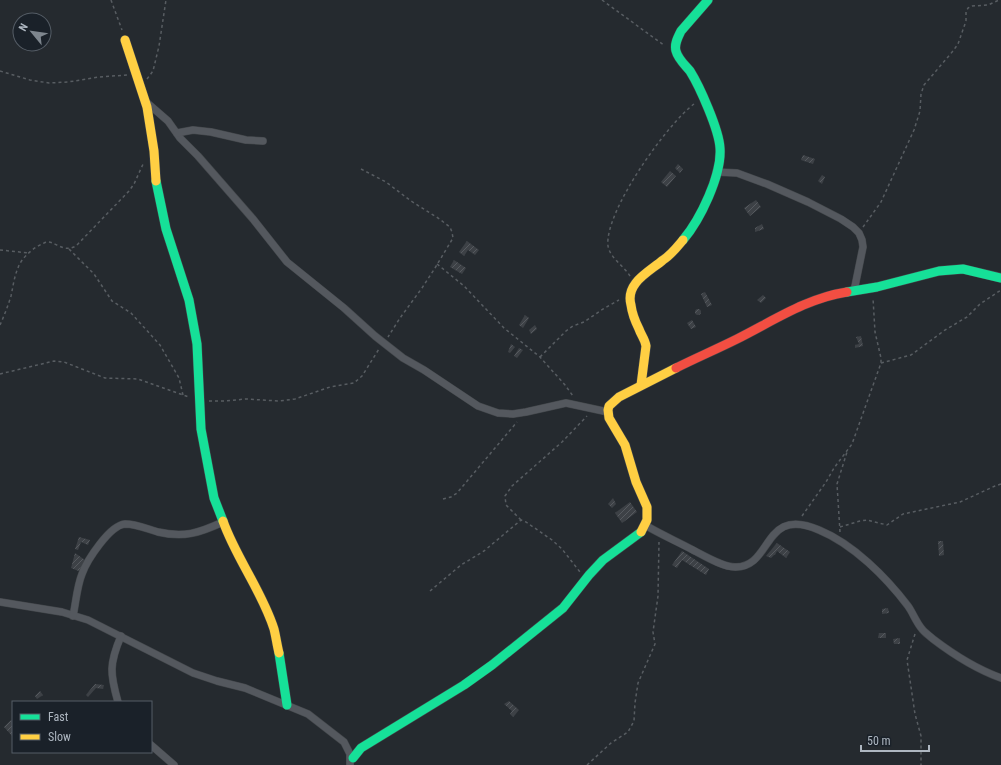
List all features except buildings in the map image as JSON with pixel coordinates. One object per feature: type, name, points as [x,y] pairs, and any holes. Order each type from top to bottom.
[{"type":"street","points":[[641,385],[646,352],[645,341],[638,327],[630,303],[632,288],[652,268],[663,261],[676,248],[689,231],[702,211],[710,193],[716,172],[720,144],[702,98],[690,73],[676,52],[676,44],[680,35],[708,0]]},
{"type":"street","points":[[125,40],[145,101],[154,151],[157,187],[166,229],[189,300],[197,344],[201,429],[214,498],[244,568],[258,592],[274,629],[282,666],[287,705]]},
{"type":"street","points":[[145,101],[168,121],[176,133],[253,219],[287,262],[344,308],[384,344],[403,358],[424,370],[478,406],[498,413],[513,414],[530,412],[566,403],[608,412]]},
{"type":"street","points":[[176,133],[193,130],[211,132],[246,140],[263,141]]},
{"type":"street","points":[[716,172],[737,173],[774,186],[841,218],[859,233],[863,248],[854,291]]},
{"type":"street","points":[[0,602],[62,612],[88,620],[193,673],[245,688],[308,714],[344,742],[353,760],[361,748],[464,685],[563,608],[603,560],[642,532],[647,520],[647,507],[636,482],[625,446],[614,428],[608,412],[609,406],[612,402],[641,385],[737,339],[795,308],[825,297],[872,288],[931,273],[963,269],[1001,278]]},
{"type":"street","points":[[73,616],[82,574],[99,546],[115,528],[123,524],[136,525],[157,532],[187,534],[201,532],[223,522]]},
{"type":"street","points":[[645,525],[710,560],[735,567],[746,566],[754,561],[771,538],[782,527],[797,524],[819,530],[840,541],[873,567],[896,590],[922,630],[946,649],[969,664],[1001,678]]},
{"type":"street","points":[[118,701],[112,681],[111,668],[115,650],[121,636]]},
{"type":"street","points":[[152,746],[174,765]]},
{"type":"path","points":[[111,0],[125,40]]},
{"type":"path","points":[[140,86],[153,72],[166,0]]},
{"type":"path","points":[[602,0],[662,44],[676,52]]},
{"type":"path","points":[[859,233],[881,202],[914,130],[920,111],[921,94],[924,85],[958,44],[964,28],[968,8],[972,6],[988,5],[999,0]]},
{"type":"path","points":[[0,71],[30,80],[49,83],[136,73]]},
{"type":"path","points":[[540,357],[572,326],[588,319],[632,288],[627,272],[613,257],[608,248],[608,236],[612,221],[630,186],[655,148],[678,119],[702,98]]},
{"type":"path","points":[[0,325],[11,296],[18,268],[29,253],[46,242],[68,248],[76,246],[129,191],[134,184],[145,160]]},
{"type":"path","points":[[0,374],[54,361],[64,362],[105,378],[138,379],[199,400],[224,401],[246,399],[279,401],[295,399],[330,386],[354,383],[362,376],[384,344],[395,325],[422,288],[453,238],[450,227],[438,218],[411,201],[386,182],[361,169]]},
{"type":"path","points":[[68,248],[94,274],[112,301],[131,313],[160,345],[179,378],[183,395]]},
{"type":"path","points":[[0,250],[29,253]]},
{"type":"path","points":[[437,264],[464,286],[504,328],[540,357],[565,385],[578,405]]},
{"type":"path","points":[[797,524],[834,468],[852,444],[881,363],[875,332],[872,288]]},
{"type":"path","points":[[881,363],[910,355],[966,317],[980,304],[1001,290]]},
{"type":"path","points":[[586,579],[562,549],[552,540],[521,520],[506,505],[505,496],[512,486],[562,442],[594,409]]},
{"type":"path","points":[[443,499],[451,497],[457,493],[512,428],[530,412]]},
{"type":"path","points":[[840,541],[837,484],[848,450]]},
{"type":"path","points":[[840,527],[867,520],[888,525],[903,514],[960,502],[1001,484]]},
{"type":"path","points":[[430,591],[461,565],[484,551],[521,520]]},
{"type":"path","points":[[587,765],[611,743],[628,732],[634,721],[638,683],[655,644],[653,632],[660,578],[660,549],[658,533]]},
{"type":"path","points":[[918,623],[907,660],[915,714],[921,736],[920,765]]},
{"type":"traffic: fast","points":[[683,240],[690,231],[709,197],[720,159],[719,140],[704,98],[690,71],[678,57],[676,48],[681,31],[708,0]]},
{"type":"traffic: fast","points":[[156,181],[166,229],[189,300],[197,344],[201,429],[214,498],[223,521]]},
{"type":"traffic: fast","points":[[847,292],[877,287],[939,271],[963,269],[1001,278]]},
{"type":"traffic: fast","points":[[353,758],[361,748],[464,685],[492,665],[563,608],[603,560],[641,532]]},
{"type":"traffic: fast","points":[[279,653],[287,705]]},
{"type":"traffic: slow","points":[[125,40],[147,107],[154,151],[156,181]]},
{"type":"traffic: slow","points":[[641,385],[646,346],[632,311],[630,297],[632,290],[635,284],[645,274],[669,256],[683,240]]},
{"type":"traffic: slow","points":[[641,532],[647,520],[647,507],[636,482],[625,445],[609,418],[608,410],[609,406],[619,397],[676,368]]},
{"type":"traffic: slow","points":[[223,521],[228,535],[269,615],[274,629],[279,653]]},
{"type":"traffic: jam","points":[[676,368],[804,305],[818,299],[847,292]]}]
